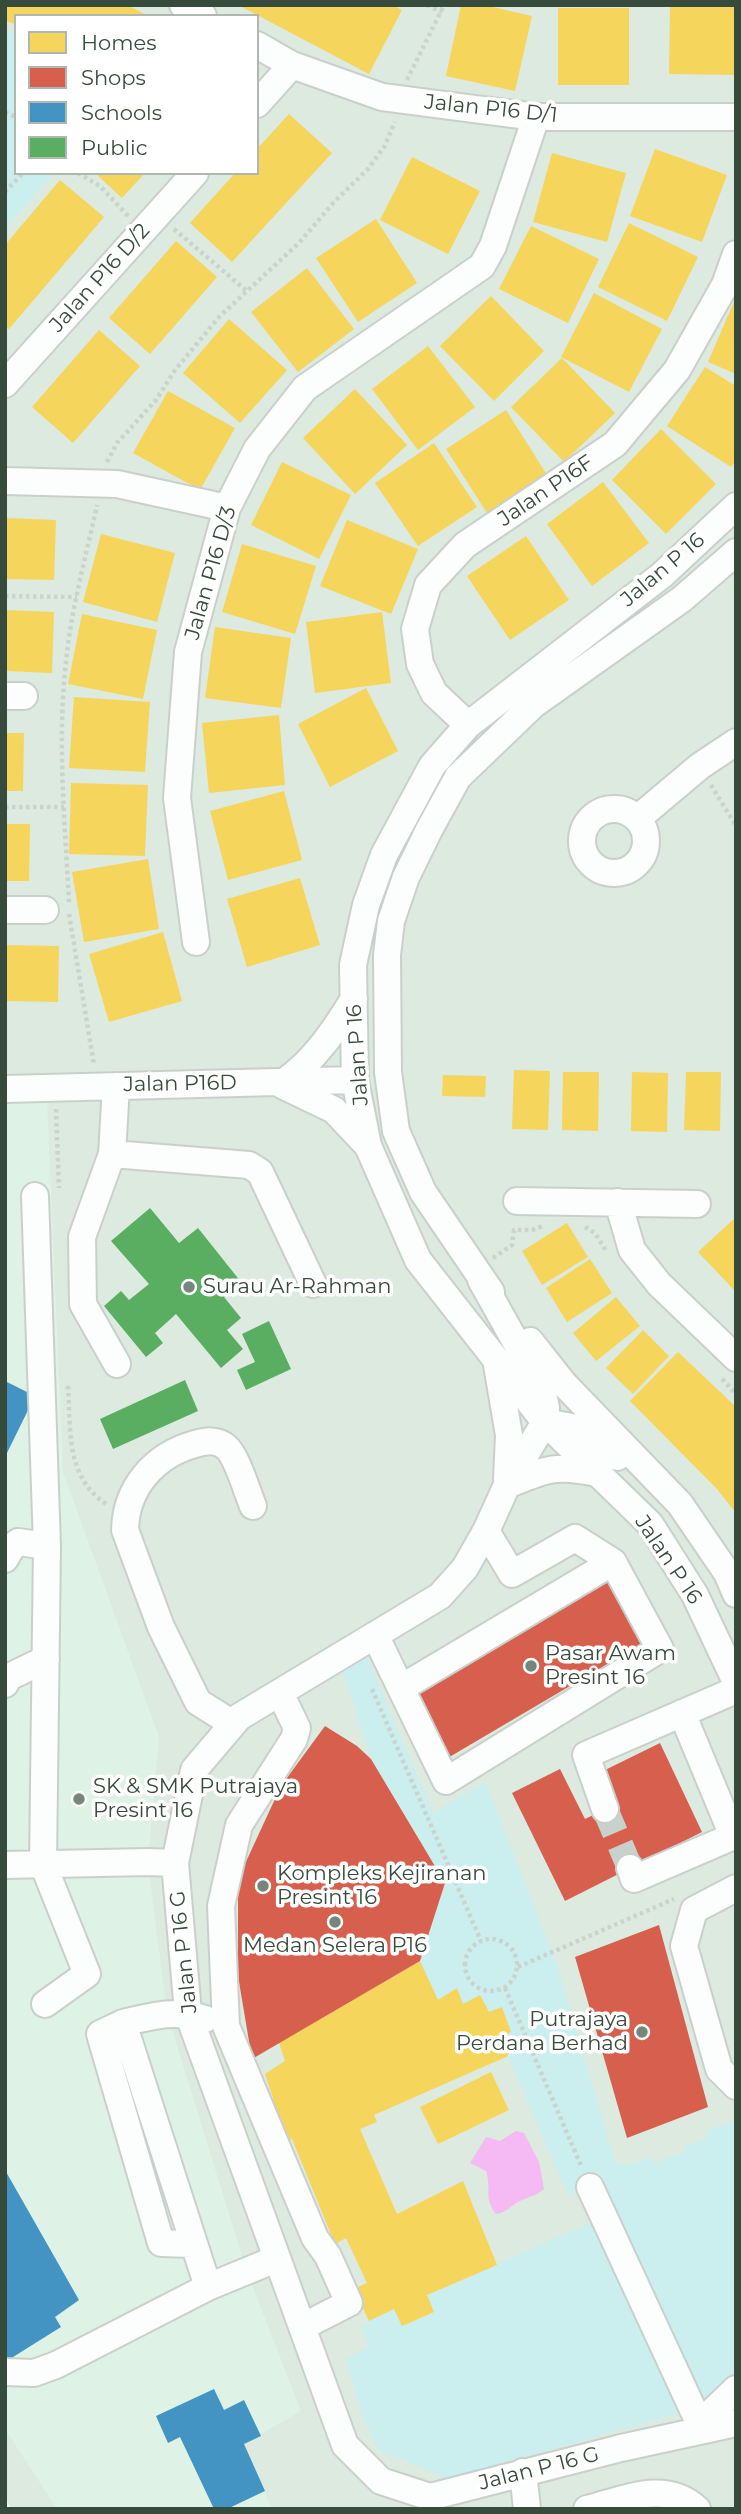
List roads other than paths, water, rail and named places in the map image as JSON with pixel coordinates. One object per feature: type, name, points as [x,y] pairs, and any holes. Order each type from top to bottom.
[{"type":"street","points":[[183,5],[199,14]]},
{"type":"street","name":"Jalan P16 D/1","points":[[259,47],[292,65],[383,97],[536,117],[736,117]]},
{"type":"street","points":[[259,102],[292,65]]},
{"type":"street","name":"Jalan P16 D/3","points":[[196,942],[177,798],[188,652],[227,508],[257,449],[305,388],[482,266],[493,246],[536,117]]},
{"type":"street","name":"Jalan P16 D/2","points":[[5,384],[193,175]]},
{"type":"street","name":"Jalan P16F","points":[[468,724],[434,693],[421,664],[415,629],[428,585],[465,545],[615,444],[677,370],[724,285],[736,254]]},
{"type":"street","points":[[5,481],[117,484],[227,508]]},
{"type":"street","name":"Jalan P 16","points":[[736,506],[662,575],[468,724],[432,766],[384,855],[366,905],[353,965],[355,1080],[368,1146],[418,1260],[545,1422],[650,1524],[695,1595],[736,1682]]},
{"type":"street","name":"Jalan P 16","points":[[736,552],[682,599],[533,705],[458,777],[406,877],[391,921],[387,955],[388,1072],[397,1131],[423,1192],[478,1275],[564,1384],[680,1504],[727,1573],[736,1594]]},
{"type":"street","points":[[637,819],[700,765],[736,742]]},
{"type":"street","points":[[5,910],[45,910]]},
{"type":"street","points":[[354,999],[332,1035],[309,1062],[280,1082],[334,1110],[368,1146]]},
{"type":"street","points":[[387,1018],[373,1060],[355,1080],[397,1131]]},
{"type":"street","name":"Jalan P16D","points":[[5,1089],[355,1080]]},
{"type":"street","points":[[107,1086],[111,1154],[82,1237],[83,1304],[117,1364]]},
{"type":"street","points":[[111,1154],[249,1165],[260,1172],[313,1284]]},
{"type":"street","points":[[35,1196],[47,1546],[43,1864],[87,1974],[45,2004]]},
{"type":"street","points":[[517,1201],[697,1204]]},
{"type":"street","points":[[618,1202],[632,1250],[727,1366]]},
{"type":"street","points":[[478,1275],[541,1389],[546,1408],[545,1422],[577,1428],[680,1504]]},
{"type":"street","points":[[495,1359],[509,1435],[507,1485],[550,1468],[573,1468],[597,1473]]},
{"type":"street","name":"Jalan P 16 G","points":[[545,1422],[507,1485],[486,1531],[464,1568],[440,1596],[239,1717],[194,1770],[175,1863],[188,2013],[345,2445],[381,2481],[430,2497],[621,2448],[653,2427],[717,2417]]},
{"type":"street","points":[[233,1724],[198,1702],[161,1627],[125,1530],[126,1514],[134,1492],[146,1472],[176,1449],[205,1441],[220,1443],[229,1449],[253,1506]]},
{"type":"street","points":[[375,1635],[446,1781],[660,1649],[613,1562],[575,1538],[512,1574],[486,1531]]},
{"type":"street","points":[[5,1559],[12,1546],[18,1542],[47,1546]]},
{"type":"street","points":[[401,1688],[613,1562]]},
{"type":"street","points":[[5,1684],[9,1676],[46,1659]]},
{"type":"street","points":[[605,1809],[586,1755],[736,1690]]},
{"type":"street","points":[[280,1693],[297,1728],[294,1739],[239,1825],[221,1906],[226,2026],[315,2238],[328,2256],[349,2303],[302,2327]]},
{"type":"street","points":[[630,1868],[634,1879],[734,1835],[682,1713]]},
{"type":"street","points":[[5,1865],[175,1863]]},
{"type":"street","points":[[736,1888],[694,1910],[684,1946],[719,2069],[736,2086]]},
{"type":"street","points":[[208,2287],[193,2245],[162,2243],[100,2034],[123,2023],[166,2013],[188,2013],[226,2026]]},
{"type":"street","points":[[590,2187],[717,2417],[727,2434],[736,2442]]},
{"type":"street","points":[[5,2372],[34,2373],[56,2365],[208,2287],[276,2259]]},
{"type":"street","points":[[717,2417],[736,2389]]},
{"type":"street","points":[[523,2472],[527,2509]]},
{"type":"street","points":[[587,2509],[659,2491],[687,2499],[697,2509]]},
{"type":"tunnel","points":[[605,1809],[630,1868]]},
{"type":"place","name":"Surau Ar-Rahman","points":[[189,1287]]},
{"type":"place","name":"Pasar Awam Presint 16","points":[[531,1666]]},
{"type":"place","name":"SK & SMK Putrajaya Presint 16","points":[[79,1799]]},
{"type":"place","name":"Kompleks Kejiranan Presint 16","points":[[263,1886]]},
{"type":"place","name":"Medan Selera P16","points":[[335,1922]]},
{"type":"place","name":"Putrajaya Perdana Berhad","points":[[642,2032]]}]
